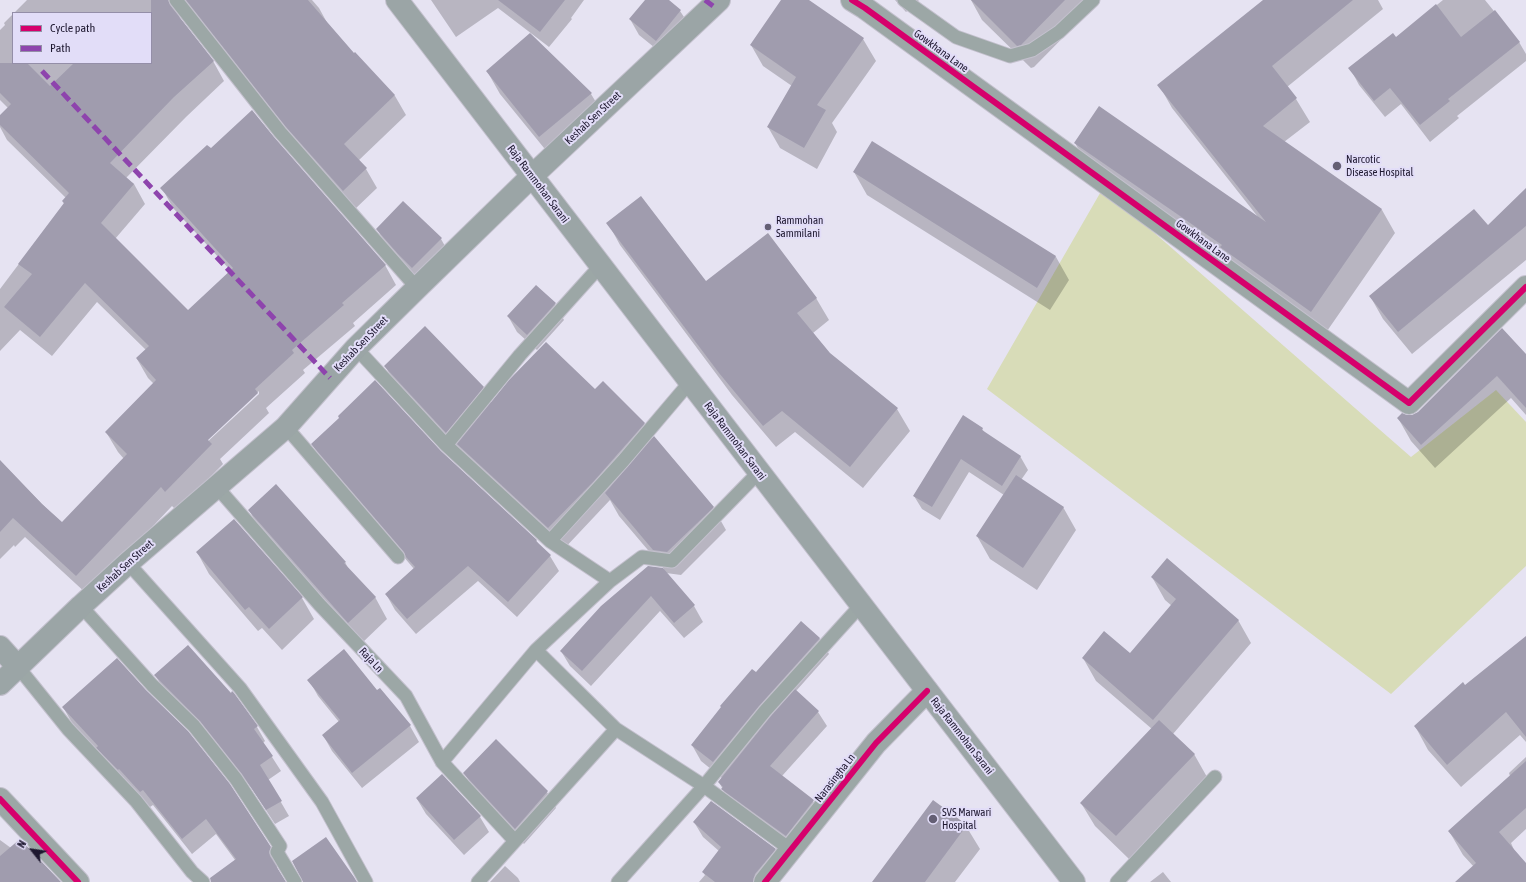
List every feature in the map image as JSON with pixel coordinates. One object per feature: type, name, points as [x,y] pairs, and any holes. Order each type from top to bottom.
[{"type":"main road","name":"Raja Rammohan Sarani","points":[[397,0],[758,473],[1074,882]]},
{"type":"main road","name":"Keshab Sen Street","points":[[0,684],[128,562],[286,427],[356,348],[712,2]]},
{"type":"main road","points":[[0,647],[18,667]]},
{"type":"street","name":"Gowkhana Lane","points":[[852,0],[1409,403],[1526,287]]},
{"type":"street","name":"Narasingha Ln","points":[[765,882],[876,743],[927,690]]},
{"type":"street","points":[[0,799],[78,882]]},
{"type":"lane","points":[[176,0],[280,132],[417,288]]},
{"type":"lane","points":[[904,0],[956,37],[1010,56],[1032,50],[1059,32],[1092,0]]},
{"type":"lane","points":[[446,444],[520,355],[600,266]]},
{"type":"lane","points":[[356,348],[446,444],[550,541],[610,581]]},
{"type":"lane","points":[[550,541],[623,461],[690,382]]},
{"type":"lane","points":[[286,427],[398,557]]},
{"type":"lane","points":[[442,762],[536,650],[610,581],[642,557],[672,561],[758,473]]},
{"type":"lane","name":"Raja Ln","points":[[216,486],[319,604],[406,696],[442,762],[515,841]]},
{"type":"lane","points":[[128,562],[240,688],[322,802],[366,882]]},
{"type":"lane","points":[[618,882],[704,786],[765,711],[861,605]]},
{"type":"lane","points":[[81,606],[152,685],[194,726],[231,773],[280,846],[277,852],[295,882]]},
{"type":"lane","points":[[536,650],[616,729],[704,786],[791,850]]},
{"type":"lane","points":[[18,667],[68,729],[136,801],[192,872],[203,882]]},
{"type":"lane","points":[[478,882],[616,729]]},
{"type":"lane","points":[[1117,882],[1215,777]]},
{"type":"green space","points":[[1103,188],[1411,457],[1496,390],[1526,422],[1526,566],[1391,694],[987,389]]},
{"type":"building","points":[[151,0],[168,0],[170,5],[214,61],[174,97],[110,163],[134,184],[101,223],[188,310],[233,268],[160,188],[207,145],[211,148],[252,110],[386,265],[342,303],[344,305],[292,350],[294,353],[255,389],[258,393],[208,440],[212,444],[165,492],[161,487],[76,576],[13,518],[0,532],[0,460],[42,504],[62,522],[127,454],[105,432],[156,380],[136,358],[149,346],[85,283],[40,337],[4,307],[32,274],[18,264],[64,203],[62,201],[69,193],[0,125],[0,115],[11,104],[0,93],[0,63],[28,64],[50,86],[73,64],[152,64]]},
{"type":"building","points":[[186,0],[308,0],[354,53],[355,52],[395,95],[344,144],[367,168],[343,191],[286,127]]},
{"type":"building","points":[[498,0],[565,0],[540,32]]},
{"type":"building","points":[[645,0],[669,0],[681,10],[656,41],[629,19]]},
{"type":"building","points":[[781,0],[809,0],[864,38],[817,105],[826,110],[804,148],[767,127],[796,77],[750,45]]},
{"type":"building","points":[[971,0],[1065,0],[1021,45],[1017,46]]},
{"type":"building","points":[[1263,0],[1353,0],[1272,66],[1297,98],[1263,126],[1382,209],[1311,312],[1220,247],[1222,245],[1074,143],[1099,106],[1266,222],[1157,85]]},
{"type":"building","points":[[1436,4],[1461,37],[1495,10],[1520,42],[1448,99],[1450,101],[1420,125],[1390,88],[1374,101],[1348,68],[1393,33],[1396,37]]},
{"type":"building","points":[[530,33],[592,93],[539,137],[486,71]]},
{"type":"building","points":[[872,141],[1056,256],[1037,288],[853,172]]},
{"type":"building","points":[[1526,188],[1526,226],[1398,332],[1369,296],[1474,209],[1488,225]]},
{"type":"building","points":[[641,196],[706,281],[768,233],[817,298],[797,313],[830,353],[898,408],[850,467],[782,411],[763,426],[719,373],[606,223]]},
{"type":"building","points":[[403,201],[442,238],[412,268],[376,229]]},
{"type":"building","points":[[536,285],[556,303],[527,335],[507,316]]},
{"type":"building","points":[[425,326],[484,387],[446,433],[384,366]]},
{"type":"building","points":[[1502,328],[1526,354],[1526,408],[1497,376],[1421,445],[1397,418],[1402,413],[1412,415],[1418,412]]},
{"type":"building","points":[[546,342],[595,389],[603,381],[645,423],[594,481],[548,528],[457,444],[509,380]]},
{"type":"building","points":[[375,380],[441,451],[537,540],[536,541],[551,555],[508,602],[468,566],[407,619],[385,594],[415,567],[406,557],[404,552],[311,444],[339,418],[338,416]]},
{"type":"building","points":[[963,415],[983,428],[982,430],[1021,456],[1002,486],[961,459],[932,507],[913,496]]},
{"type":"building","points":[[654,436],[714,507],[667,552],[653,550],[605,493]]},
{"type":"building","points":[[1016,475],[1064,507],[1023,568],[976,536]]},
{"type":"building","points":[[276,484],[346,562],[344,563],[376,597],[348,623],[248,510]]},
{"type":"building","points":[[234,519],[303,597],[269,629],[249,607],[245,610],[196,552]]},
{"type":"building","points":[[1167,558],[1239,620],[1153,720],[1082,658],[1104,631],[1130,653],[1176,599],[1151,577]]},
{"type":"building","points":[[648,566],[663,568],[695,605],[674,623],[651,596],[582,671],[560,651],[601,606]]},
{"type":"building","points":[[801,621],[820,638],[759,706],[713,762],[691,745],[721,707],[720,706],[752,669],[756,672]]},
{"type":"building","points":[[1526,636],[1526,737],[1506,712],[1447,765],[1414,726],[1463,682],[1465,685]]},
{"type":"building","points":[[188,645],[231,693],[232,691],[234,693],[258,726],[254,729],[273,756],[260,765],[282,801],[266,810],[242,774],[200,721],[154,675]]},
{"type":"building","points":[[344,649],[377,690],[380,688],[411,725],[352,773],[322,735],[340,720],[307,680]]},
{"type":"building","points":[[117,658],[146,690],[188,731],[230,784],[271,847],[269,852],[270,856],[286,882],[211,882],[210,878],[236,859],[206,819],[182,839],[143,790],[140,792],[119,769],[118,770],[96,748],[98,746],[62,707]]},
{"type":"building","points":[[795,689],[819,711],[770,766],[814,800],[786,836],[721,789],[723,787],[718,782],[771,716]]},
{"type":"building","points":[[1159,720],[1195,754],[1116,836],[1080,803]]},
{"type":"building","points":[[496,739],[548,791],[515,829],[463,773]]},
{"type":"building","points":[[1526,761],[1526,808],[1499,832],[1526,863],[1526,882],[1455,882],[1476,863],[1448,831]]},
{"type":"building","points":[[442,774],[481,816],[454,840],[416,798]]},
{"type":"building","points":[[933,800],[967,825],[925,882],[872,882]]},
{"type":"building","points":[[711,801],[776,849],[755,874],[753,882],[715,882],[702,872],[721,847],[693,822]]},
{"type":"building","points":[[326,837],[357,882],[303,882],[292,861]]},
{"type":"building","points":[[20,839],[61,882],[0,882],[0,856]]},
{"type":"marked path","points":[[705,0],[713,6]]},
{"type":"marked path","points":[[42,71],[330,378]]},
{"type":"cycle path","points":[[852,0],[1409,403],[1526,287]]},
{"type":"cycle path","points":[[765,882],[876,743],[927,691]]},
{"type":"cycle path","points":[[0,799],[78,882]]},
{"type":"place","name":"Narcotic Disease Hospital","points":[[1337,166]]},
{"type":"place","name":"Rammohan Sammilani","points":[[768,227]]},
{"type":"place","name":"SVS Marwari Hospital","points":[[933,819]]}]
